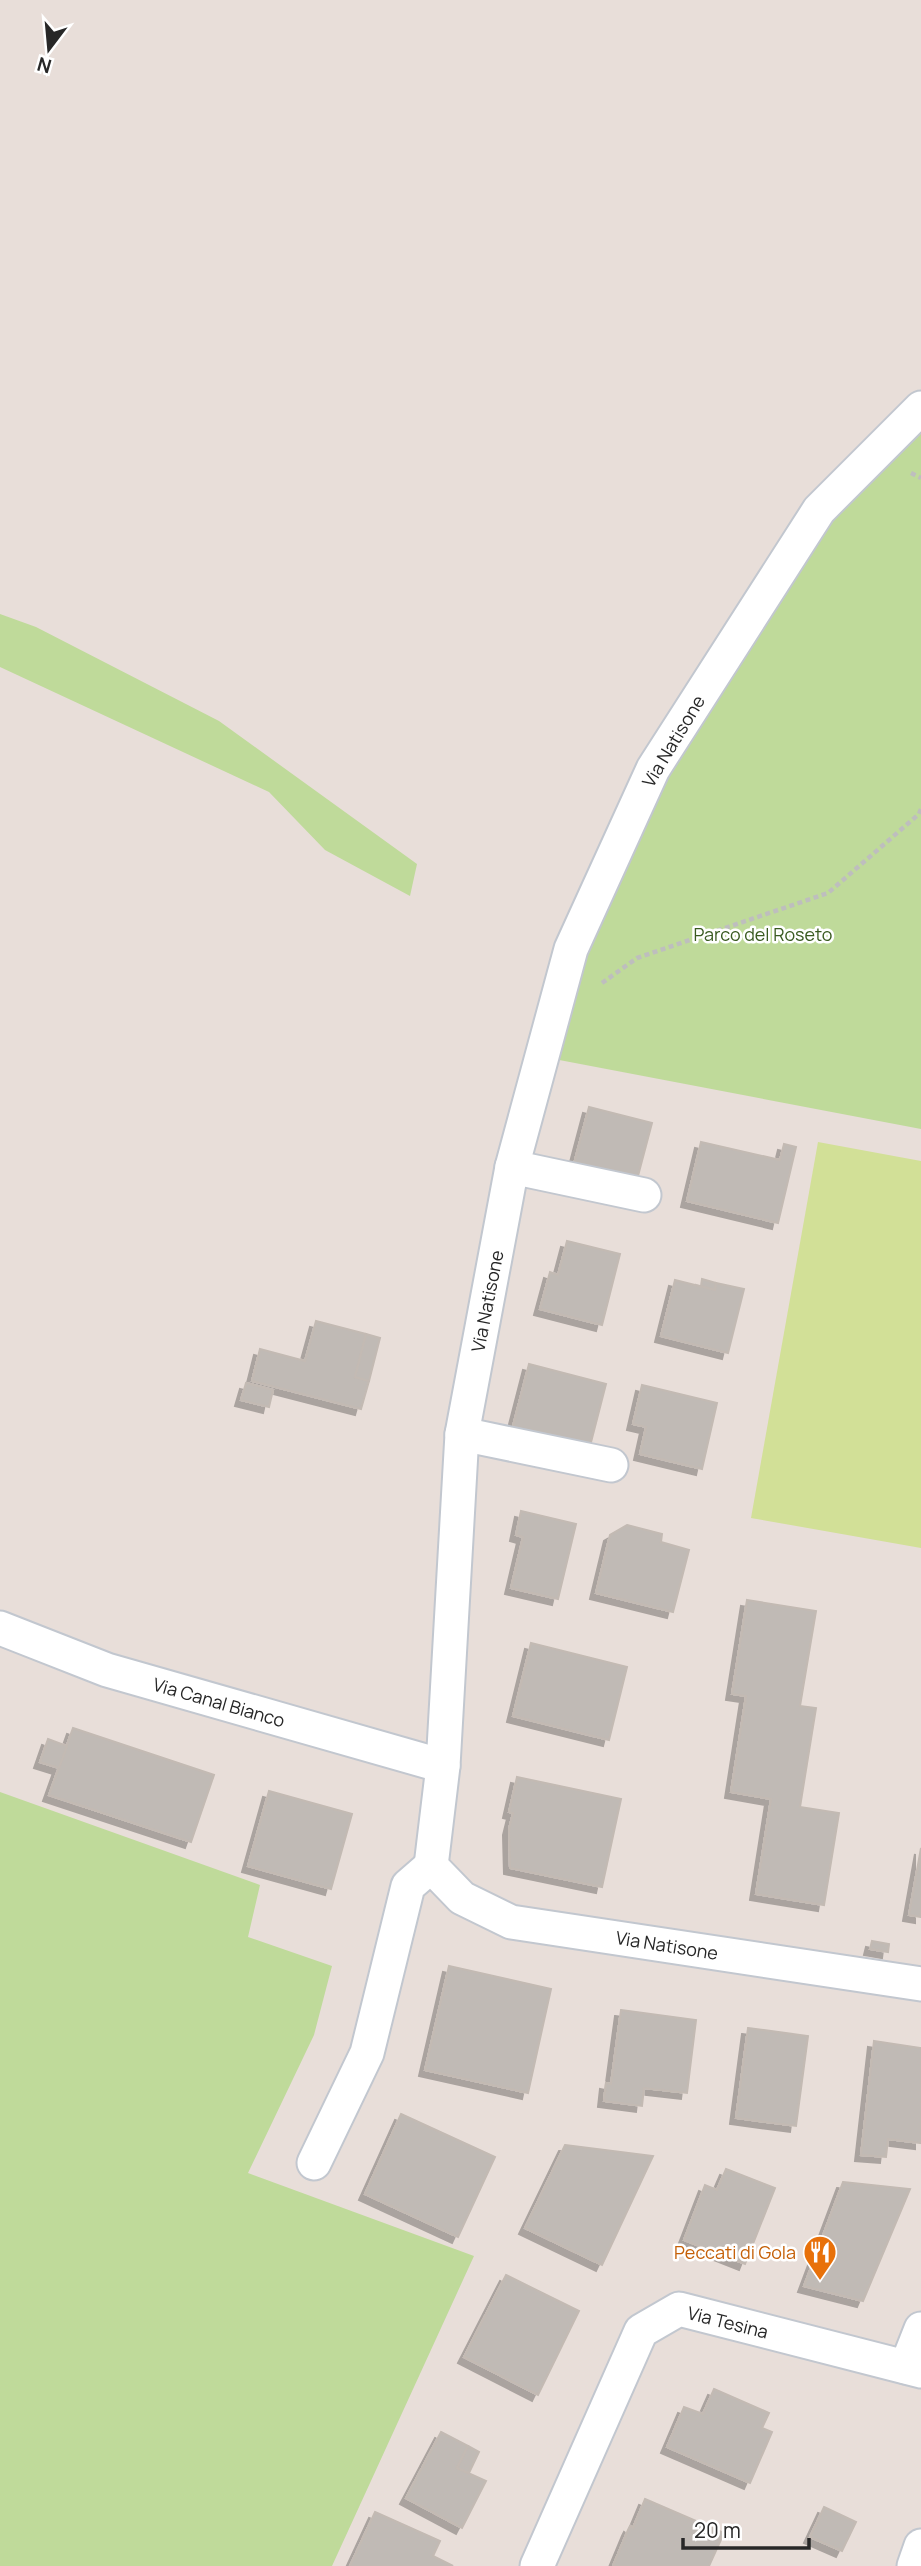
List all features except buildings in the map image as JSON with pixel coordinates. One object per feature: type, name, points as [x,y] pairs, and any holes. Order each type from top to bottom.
[{"type":"street","name":"Via Natisone","points":[[921,408],[819,510],[653,769],[571,949],[512,1167],[462,1434],[443,1766],[431,1866],[462,1898],[511,1922],[921,1983]]},
{"type":"street","points":[[512,1167],[644,1195]]},
{"type":"street","points":[[462,1434],[611,1465]]},
{"type":"street","name":"Via Canal Bianco","points":[[0,1628],[107,1670],[443,1766]]},
{"type":"street","points":[[314,2163],[367,2053],[408,1886],[431,1866]]},
{"type":"street","name":"Via Tesina","points":[[537,2566],[641,2331],[680,2309],[914,2369],[921,2329]]},
{"type":"street","points":[[914,2566],[921,2546]]},
{"type":"path","points":[[555,1014],[637,958],[828,893],[919,814],[921,809]]},
{"type":"green space","name":"Parco del Roseto","points":[[921,423],[921,1129],[554,1059],[582,953],[662,772],[827,514]]},
{"type":"green space","points":[[0,614],[36,627],[219,721],[417,864],[410,896],[325,850],[269,792],[0,667]]},
{"type":"green space","points":[[818,1142],[921,1161],[921,1548],[751,1518]]},
{"type":"green space","points":[[0,1792],[260,1885],[248,1937],[332,1966],[314,2035],[248,2173],[474,2256],[332,2566],[0,2566]]},
{"type":"place","name":"Peccati di Gola","points":[[820,2282]]}]
